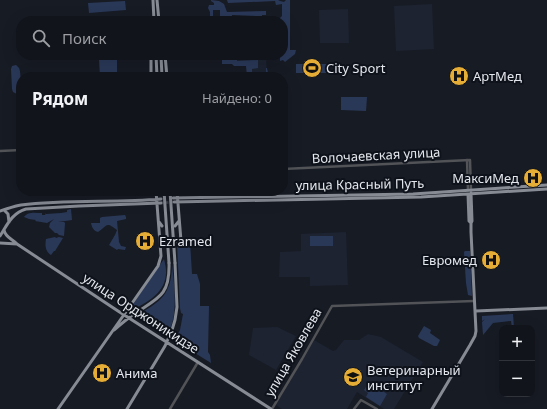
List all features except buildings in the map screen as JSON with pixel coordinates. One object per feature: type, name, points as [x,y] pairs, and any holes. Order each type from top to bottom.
[{"type":"main road","points":[[153,1],[153,16]]},
{"type":"main road","points":[[157,1],[158,16]]},
{"type":"main road","points":[[151,60],[151,72]]},
{"type":"main road","points":[[156,60],[156,72]]},
{"type":"main road","points":[[161,60],[162,72]]},
{"type":"main road","points":[[165,60],[167,72]]},
{"type":"main road","name":"улица Красный Путь","points":[[469,192],[547,185]]},
{"type":"main road","name":"улица Красный Путь","points":[[174,202],[547,189]]},
{"type":"main road","points":[[432,409],[475,336],[476,311],[474,301],[472,221],[469,192]]},
{"type":"main road","points":[[58,409],[158,266],[161,256],[162,242],[158,222],[159,201],[158,196]]},
{"type":"main road","points":[[110,334],[123,322],[160,297],[167,285],[169,263],[164,196]]},
{"type":"main road","points":[[127,409],[167,342],[172,330],[176,313],[175,263],[170,196]]},
{"type":"main road","name":"улица Красный Путь","points":[[175,198],[339,197]]},
{"type":"main road","points":[[175,198],[178,202],[181,241],[176,242]]},
{"type":"main road","points":[[1,211],[16,206],[25,205],[79,202],[159,201]]},
{"type":"main road","points":[[0,236],[17,213],[26,209],[159,201]]},
{"type":"main road","points":[[1,211],[8,214],[9,222]]},
{"type":"main road","points":[[175,226],[179,221]]},
{"type":"main road","points":[[158,222],[162,226]]},
{"type":"main road","points":[[0,226],[6,226]]},
{"type":"main road","name":"улица Орджоникидзе","points":[[4,230],[6,235],[17,244],[129,318],[272,409]]},
{"type":"main road","points":[[0,243],[17,244]]},
{"type":"main road","points":[[476,311],[547,308]]},
{"type":"street","points":[[0,152],[16,150]]},
{"type":"street","name":"Волочаевская улица","points":[[288,169],[469,160],[469,192]]},
{"type":"street","name":"улица Яковлева","points":[[272,409],[332,306],[474,301]]},
{"type":"street","points":[[170,409],[198,362]]},
{"type":"street","points":[[354,409],[360,400],[377,409]]},
{"type":"shaded area","points":[[227,0],[278,0],[284,2],[286,0],[290,0],[290,50],[296,50],[295,54],[288,60],[288,16],[282,16],[282,4],[276,5],[275,1],[228,3]]},
{"type":"shaded area","points":[[125,1],[126,10],[89,13],[88,3]]},
{"type":"shaded area","points":[[211,1],[219,1],[224,4],[227,12],[266,11],[266,15],[220,16],[220,10],[213,10],[213,16],[210,16],[208,8],[209,5],[214,5]]},
{"type":"shaded area","points":[[432,4],[434,49],[396,51],[394,6]]},
{"type":"shaded area","points":[[348,9],[349,43],[320,43],[319,10]]},
{"type":"shaded area","points":[[99,60],[117,60],[117,72],[100,72]]},
{"type":"shaded area","points":[[222,60],[258,60],[258,68],[252,69],[252,72],[247,72],[246,66],[222,64]]},
{"type":"shaded area","points":[[233,60],[266,60],[267,72],[247,72],[247,65],[234,66]]},
{"type":"shaded area","name":"City Sport","points":[[296,64],[328,64],[328,73],[296,73]]},
{"type":"shaded area","points":[[16,65],[20,70],[20,72],[16,72],[16,94],[13,92],[12,89],[12,66]]},
{"type":"shaded area","points":[[341,97],[367,97],[366,111],[341,110]]},
{"type":"shaded area","points":[[71,209],[72,220],[58,222],[65,223],[64,236],[55,233],[49,227],[50,223],[54,219],[47,223],[24,217],[30,213],[42,213],[42,215],[45,215],[46,213],[67,212],[67,210]]},
{"type":"shaded area","points":[[125,215],[126,219],[117,221],[119,242],[121,246],[126,247],[125,250],[117,250],[109,245],[117,230],[107,225],[98,232],[93,229],[91,223],[100,223],[100,218],[102,217]]},
{"type":"shaded area","points":[[346,232],[348,285],[310,286],[310,277],[279,277],[280,252],[301,251],[301,234]]},
{"type":"shaded area","points":[[310,236],[333,236],[333,246],[310,246]]},
{"type":"shaded area","points":[[55,237],[63,238],[51,255],[46,248],[46,239]]},
{"type":"shaded area","points":[[190,242],[192,274],[197,274],[200,284],[200,306],[209,306],[208,352],[211,363],[175,339],[180,330],[183,314],[181,313],[180,308],[177,243]]},
{"type":"shaded area","points":[[465,251],[470,251],[472,296],[468,295],[466,283]]},
{"type":"shaded area","points":[[164,259],[166,270],[163,286],[149,300],[131,311],[129,310]]},
{"type":"shaded area","points":[[172,264],[175,300],[173,319],[167,334],[137,316],[154,305],[167,291]]},
{"type":"shaded area","points":[[513,314],[514,325],[512,325],[511,321],[493,323],[483,335],[482,322],[485,319],[482,321],[482,316]]},
{"type":"shaded area","points":[[424,326],[431,330],[430,333],[440,340],[437,346],[434,346],[419,338],[418,336]]},
{"type":"shaded area","points":[[277,327],[296,336],[276,370],[249,355],[253,328]]},
{"type":"shaded area","name":"Ветеринарный институт","points":[[368,334],[381,337],[423,362],[394,409],[384,409],[357,392],[347,409],[282,409],[276,405],[314,340],[333,351],[336,350],[344,340],[359,340]]},
{"type":"shaded area","points":[[369,382],[387,394],[380,406],[366,397],[368,393],[364,390]]},
{"type":"tunnel","points":[[161,203],[173,202]]},
{"type":"place","name":"City Sport","points":[[312,68]]},
{"type":"place","name":"АртМед","points":[[459,76]]},
{"type":"place","name":"МаксиМед","points":[[533,178]]},
{"type":"place","name":"Ezramed","points":[[145,241]]},
{"type":"place","name":"Евромед","points":[[491,260]]},
{"type":"place","name":"Анима","points":[[102,373]]},
{"type":"place","name":"Ветеринарный институт","points":[[353,377]]}]
